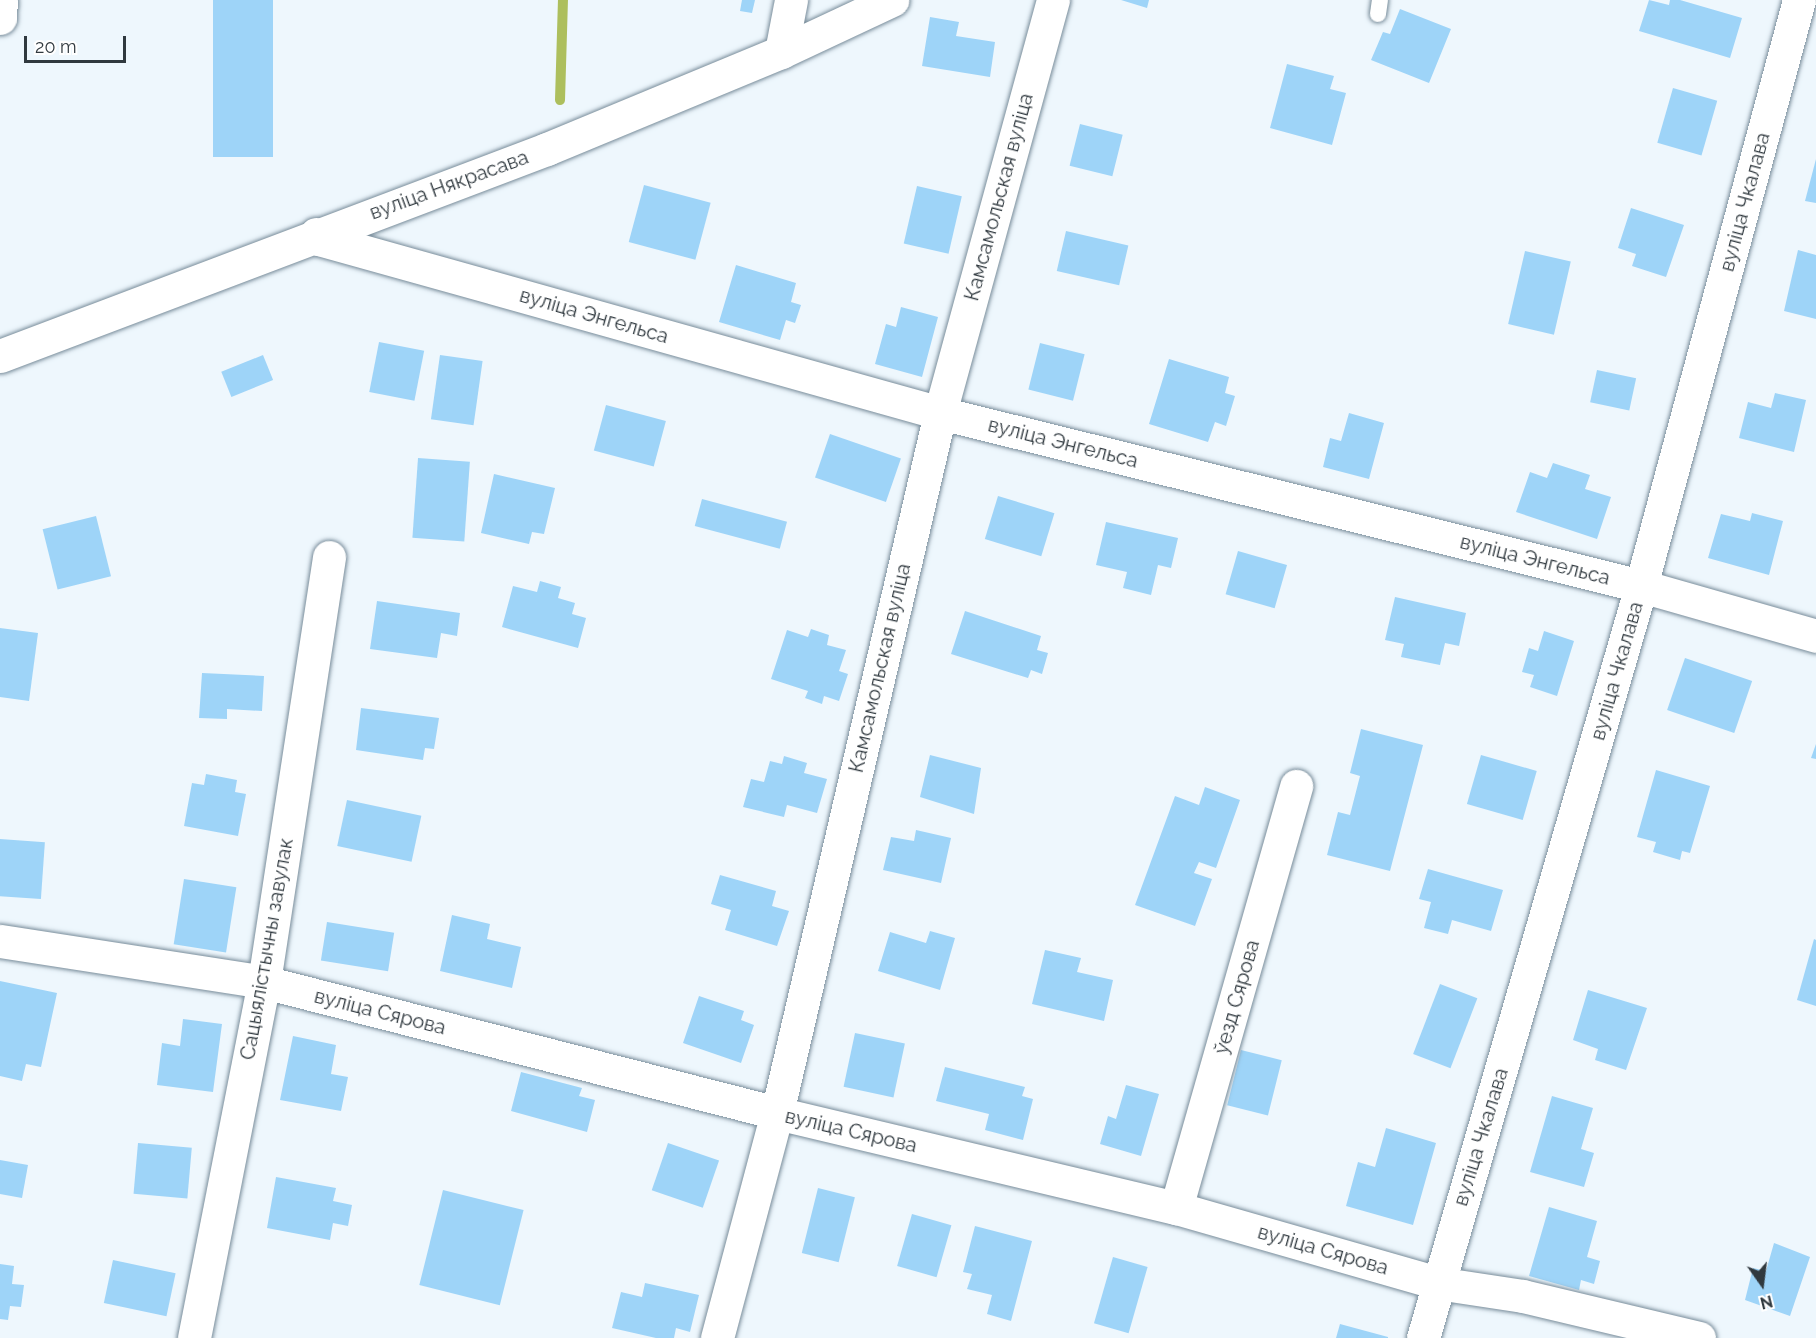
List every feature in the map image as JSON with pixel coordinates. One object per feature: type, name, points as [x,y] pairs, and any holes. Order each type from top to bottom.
[{"type":"street","points":[[0,18],[1,0]]},
{"type":"street","points":[[781,51],[791,0]]},
{"type":"street","name":"вуліца Някрасава","points":[[0,356],[316,234],[547,149],[781,51],[892,0]]},
{"type":"street","name":"Камсамольская вуліца","points":[[717,1338],[777,1113],[940,413],[1053,0]]},
{"type":"street","name":"вуліца Чкалава","points":[[1423,1338],[1437,1282],[1641,586],[1799,0]]},
{"type":"street","name":"вуліца Энгельса","points":[[316,234],[319,239],[940,413],[1641,586],[1816,636]]},
{"type":"street","name":"Сацыялістычны завулак","points":[[194,1338],[264,982],[330,557]]},
{"type":"street","name":"ўезд Сярова","points":[[1176,1208],[1296,786]]},
{"type":"street","name":"вуліца Сярова","points":[[0,941],[264,982],[777,1113],[1176,1208],[1437,1282],[1523,1296],[1699,1338]]},
{"type":"building","points":[[213,0],[273,0],[273,157],[213,157]]},
{"type":"building","points":[[742,0],[755,0],[752,13],[740,11]]},
{"type":"building","points":[[1121,0],[1149,0],[1147,8]]},
{"type":"building","points":[[1649,0],[1669,5],[1670,0],[1680,0],[1742,18],[1730,58],[1639,31]]},
{"type":"building","points":[[1400,9],[1451,29],[1429,83],[1371,60],[1383,32],[1390,34]]},
{"type":"building","points":[[930,17],[959,22],[956,36],[995,42],[990,77],[922,66]]},
{"type":"building","points":[[1287,64],[1334,76],[1330,89],[1346,93],[1332,145],[1270,128]]},
{"type":"building","points":[[1673,88],[1717,101],[1702,155],[1657,143]]},
{"type":"building","points":[[1080,124],[1123,135],[1112,176],[1070,166]]},
{"type":"building","points":[[1816,159],[1816,203],[1805,201]]},
{"type":"building","points":[[644,185],[711,203],[695,260],[629,242]]},
{"type":"building","points":[[917,186],[962,196],[949,254],[904,243]]},
{"type":"building","points":[[1631,208],[1684,225],[1666,277],[1632,266],[1636,254],[1618,248]]},
{"type":"building","points":[[1066,231],[1128,245],[1119,285],[1057,271]]},
{"type":"building","points":[[1798,250],[1816,255],[1816,319],[1784,311]]},
{"type":"building","points":[[1525,251],[1571,262],[1554,335],[1508,324]]},
{"type":"building","points":[[736,265],[796,283],[791,302],[801,305],[795,323],[786,320],[780,340],[719,322]]},
{"type":"building","points":[[901,307],[938,317],[922,377],[875,364],[886,324],[896,327]]},
{"type":"building","points":[[379,342],[424,351],[414,401],[369,392]]},
{"type":"building","points":[[1040,343],[1085,354],[1073,401],[1028,390]]},
{"type":"building","points":[[263,355],[273,380],[231,397],[221,372]]},
{"type":"building","points":[[440,355],[483,361],[474,425],[431,419]]},
{"type":"building","points":[[1169,359],[1229,377],[1225,393],[1235,396],[1226,426],[1215,422],[1208,442],[1149,424]]},
{"type":"building","points":[[1597,370],[1636,378],[1629,411],[1590,402]]},
{"type":"building","points":[[1775,393],[1806,400],[1794,452],[1739,438],[1748,402],[1771,408]]},
{"type":"building","points":[[606,405],[666,421],[654,466],[594,450]]},
{"type":"building","points":[[1349,413],[1384,423],[1369,479],[1323,467],[1330,438],[1341,441]]},
{"type":"building","points":[[830,434],[901,458],[886,502],[815,477]]},
{"type":"building","points":[[418,458],[470,462],[464,541],[412,538]]},
{"type":"building","points":[[1553,463],[1590,475],[1585,489],[1611,497],[1597,539],[1516,512],[1530,472],[1547,478]]},
{"type":"building","points":[[494,474],[555,488],[544,534],[532,532],[529,544],[481,533]]},
{"type":"building","points":[[998,496],[1054,513],[1041,556],[985,539]]},
{"type":"building","points":[[702,499],[787,522],[780,549],[695,526]]},
{"type":"building","points":[[1752,513],[1783,521],[1769,575],[1708,558],[1721,514],[1750,521]]},
{"type":"building","points":[[96,516],[111,576],[58,589],[43,529]]},
{"type":"building","points":[[1106,522],[1178,538],[1171,568],[1158,565],[1151,595],[1123,588],[1127,572],[1096,565]]},
{"type":"building","points":[[1238,551],[1287,565],[1275,608],[1226,594]]},
{"type":"building","points":[[540,581],[561,587],[558,598],[575,603],[572,614],[586,618],[578,648],[502,627],[513,586],[537,592]]},
{"type":"building","points":[[1395,597],[1466,613],[1459,646],[1445,643],[1440,665],[1401,657],[1404,644],[1385,640]]},
{"type":"building","points":[[377,601],[460,613],[457,636],[441,633],[437,658],[370,649]]},
{"type":"building","points":[[965,611],[1041,636],[1037,650],[1048,653],[1042,674],[1031,670],[1028,678],[951,654]]},
{"type":"building","points":[[0,628],[38,633],[29,701],[0,697]]},
{"type":"building","points":[[811,629],[829,635],[827,645],[846,650],[839,671],[848,674],[839,701],[824,696],[822,704],[805,698],[808,691],[771,679],[787,630],[808,637]]},
{"type":"building","points":[[1544,631],[1574,641],[1557,696],[1530,687],[1534,675],[1522,672],[1529,648],[1538,651]]},
{"type":"building","points":[[1685,658],[1752,681],[1734,733],[1667,710]]},
{"type":"building","points":[[202,673],[264,676],[262,711],[227,709],[227,719],[199,718]]},
{"type":"building","points":[[361,708],[439,718],[434,749],[425,748],[423,760],[356,750]]},
{"type":"building","points":[[1361,729],[1423,745],[1390,871],[1327,855],[1338,812],[1350,815],[1360,776],[1350,773]]},
{"type":"building","points":[[1816,744],[1816,759],[1811,758]]},
{"type":"building","points":[[930,755],[981,768],[974,814],[920,797]]},
{"type":"building","points":[[1481,755],[1537,771],[1523,820],[1467,804]]},
{"type":"building","points":[[784,756],[807,763],[804,773],[827,779],[817,813],[787,805],[784,817],[743,807],[751,779],[764,782],[770,761],[782,764]]},
{"type":"building","points":[[1656,770],[1710,786],[1690,853],[1682,851],[1680,860],[1653,852],[1656,842],[1637,837]]},
{"type":"building","points":[[206,774],[237,780],[235,792],[246,794],[238,836],[184,826],[192,783],[204,785]]},
{"type":"building","points":[[1205,787],[1240,800],[1216,868],[1199,862],[1194,873],[1212,879],[1195,926],[1135,905],[1175,796],[1199,805]]},
{"type":"building","points":[[347,800],[421,816],[412,862],[337,846]]},
{"type":"building","points":[[916,830],[951,838],[941,883],[883,870],[891,837],[914,841]]},
{"type":"building","points":[[0,839],[45,842],[41,899],[0,896]]},
{"type":"building","points":[[1428,869],[1503,890],[1491,931],[1452,920],[1448,934],[1424,928],[1431,902],[1419,899]]},
{"type":"building","points":[[720,875],[776,891],[772,906],[789,911],[777,946],[725,930],[731,910],[711,904]]},
{"type":"building","points":[[184,879],[236,887],[226,952],[174,944]]},
{"type":"building","points":[[452,915],[490,924],[487,939],[521,947],[512,988],[440,971]]},
{"type":"building","points":[[327,922],[394,933],[388,971],[321,961]]},
{"type":"building","points":[[930,931],[955,938],[940,990],[878,971],[890,932],[926,943]]},
{"type":"building","points":[[1814,939],[1816,940],[1816,1006],[1797,1000]]},
{"type":"building","points":[[1045,950],[1081,958],[1077,972],[1113,980],[1104,1021],[1032,1004]]},
{"type":"building","points":[[0,981],[57,993],[41,1067],[26,1064],[22,1081],[0,1076]]},
{"type":"building","points":[[1440,984],[1477,998],[1450,1068],[1413,1054]]},
{"type":"building","points":[[1588,990],[1647,1008],[1626,1070],[1595,1060],[1598,1049],[1573,1040]]},
{"type":"building","points":[[699,996],[744,1011],[741,1020],[754,1025],[741,1063],[683,1043]]},
{"type":"building","points":[[183,1019],[222,1024],[213,1092],[157,1085],[162,1043],[180,1046]]},
{"type":"building","points":[[855,1033],[905,1044],[893,1097],[844,1087]]},
{"type":"building","points":[[293,1036],[336,1045],[331,1074],[348,1077],[341,1111],[280,1100]]},
{"type":"building","points":[[1241,1050],[1282,1060],[1268,1115],[1227,1105]]},
{"type":"building","points":[[945,1067],[1025,1087],[1022,1096],[1033,1099],[1023,1140],[985,1130],[989,1114],[936,1101]]},
{"type":"building","points":[[521,1072],[582,1088],[579,1096],[595,1100],[587,1132],[511,1111]]},
{"type":"building","points":[[1126,1085],[1159,1094],[1141,1156],[1100,1144],[1108,1116],[1116,1119]]},
{"type":"building","points":[[1552,1096],[1593,1108],[1581,1149],[1594,1153],[1584,1187],[1530,1172]]},
{"type":"building","points":[[1386,1128],[1436,1143],[1413,1225],[1346,1206],[1358,1162],[1375,1167]]},
{"type":"building","points":[[138,1143],[192,1148],[187,1199],[134,1194]]},
{"type":"building","points":[[668,1143],[719,1161],[703,1208],[652,1190]]},
{"type":"building","points":[[0,1160],[28,1165],[22,1198],[0,1194]]},
{"type":"building","points":[[276,1177],[336,1188],[333,1201],[352,1205],[348,1226],[333,1223],[330,1240],[267,1228]]},
{"type":"building","points":[[818,1188],[855,1197],[839,1262],[802,1253]]},
{"type":"building","points":[[443,1190],[524,1210],[500,1305],[419,1285]]},
{"type":"building","points":[[1549,1207],[1597,1221],[1587,1257],[1600,1261],[1594,1284],[1581,1280],[1579,1290],[1529,1276]]},
{"type":"building","points":[[912,1214],[951,1225],[937,1277],[897,1266]]},
{"type":"building","points":[[975,1226],[1032,1241],[1011,1321],[987,1314],[992,1295],[967,1289],[972,1274],[963,1272]]},
{"type":"building","points":[[1774,1243],[1810,1257],[1790,1316],[1745,1300],[1753,1268],[1766,1271]]},
{"type":"building","points":[[1113,1257],[1148,1267],[1129,1333],[1094,1323]]},
{"type":"building","points":[[113,1260],[176,1273],[166,1316],[104,1303]]},
{"type":"building","points":[[0,1264],[14,1266],[12,1284],[24,1285],[21,1307],[10,1306],[8,1320],[0,1319]]},
{"type":"building","points":[[645,1283],[699,1295],[690,1332],[676,1328],[674,1338],[656,1338],[612,1328],[621,1292],[642,1297]]},
{"type":"building","points":[[1340,1324],[1388,1337],[1388,1338],[1336,1338]]},
{"type":"waterway","points":[[560,100],[563,0]]}]
